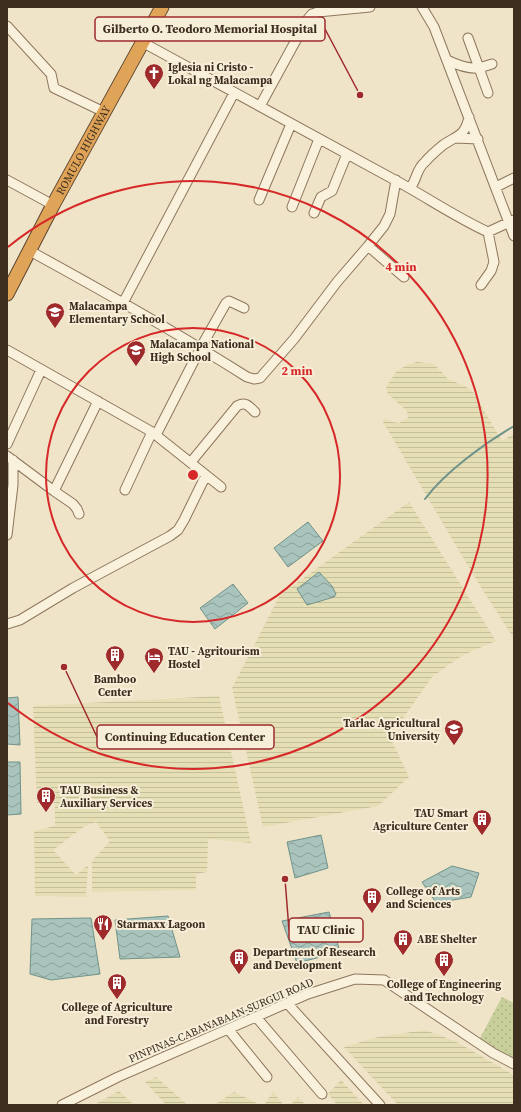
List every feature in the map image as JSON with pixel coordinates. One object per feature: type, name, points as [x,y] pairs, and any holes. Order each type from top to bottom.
[{"type":"highway","name":"ROMULO HIGHWAY","points":[[7,294],[53,206],[162,7]]},
{"type":"street","points":[[260,106],[307,20],[312,14],[318,12],[370,7]]},
{"type":"street","points":[[422,7],[434,27],[496,187],[512,221],[514,236]]},
{"type":"street","points":[[7,26],[51,74],[54,88],[104,112]]},
{"type":"street","points":[[468,38],[488,93]]},
{"type":"street","points":[[142,42],[396,180],[471,225],[488,232],[512,221]]},
{"type":"street","points":[[447,60],[470,69],[492,64]]},
{"type":"street","points":[[124,302],[234,93]]},
{"type":"street","points":[[410,188],[415,182],[419,169],[424,162],[442,146],[456,138],[467,127],[469,117]]},
{"type":"street","points":[[259,200],[291,124]]},
{"type":"street","points":[[456,138],[478,139]]},
{"type":"street","points":[[292,207],[319,139]]},
{"type":"street","points":[[314,213],[321,197],[332,191],[347,154]]},
{"type":"street","points":[[496,187],[514,178]]},
{"type":"street","points":[[7,180],[53,206]]},
{"type":"street","points":[[30,251],[124,302],[247,377],[254,379],[260,378],[294,339],[337,282],[384,226],[390,214],[396,180]]},
{"type":"street","points":[[481,285],[491,271],[494,262],[488,232]]},
{"type":"street","points":[[368,246],[404,277]]},
{"type":"street","points":[[125,490],[200,347],[226,303],[232,301],[244,308]]},
{"type":"street","points":[[7,350],[154,433],[221,487]]},
{"type":"street","points":[[7,444],[41,370]]},
{"type":"street","points":[[54,492],[98,401]]},
{"type":"street","points":[[190,462],[237,406],[244,403],[255,412]]},
{"type":"street","points":[[10,458],[54,492],[73,504],[77,509],[78,514]]},
{"type":"street","points":[[7,535],[8,513],[13,485],[10,458]]},
{"type":"street","points":[[7,624],[20,620],[73,588],[170,536],[178,530],[184,520],[206,475]]},
{"type":"street","name":"PINPINAS-CABANABAAN-SURGUI ROAD","points":[[62,1105],[118,1077],[287,1003],[308,994],[355,979],[384,980],[493,1053],[514,1064]]},
{"type":"street","points":[[287,1003],[380,1105]]},
{"type":"street","points":[[256,1017],[322,1094]]},
{"type":"street","points":[[228,1029],[267,1077]]},
{"type":"shaded area","points":[[417,362],[434,364],[448,379],[465,386],[473,392],[502,441],[514,433],[514,639],[477,581],[383,422],[385,418],[392,422],[399,423],[408,418],[407,411],[388,394],[386,387],[396,372],[407,365]]},
{"type":"shaded area","points":[[409,502],[496,641],[463,655],[432,677],[390,737],[409,777],[378,806],[263,827],[232,688],[280,595]]},
{"type":"shaded area","points":[[219,696],[251,843],[208,839],[207,872],[196,874],[196,890],[92,892],[92,861],[110,841],[96,822],[85,826],[53,850],[76,875],[88,865],[86,897],[35,896],[34,831],[55,826],[55,803],[37,803],[33,706]]},
{"type":"shaded area","points":[[425,1030],[455,1041],[514,1075],[514,1105],[398,1105],[344,1047],[378,1037]]},
{"type":"shaded area","points":[[156,1077],[188,1105],[166,1105],[145,1082]]},
{"type":"shaded area","points":[[341,1080],[364,1105],[337,1105],[328,1094]]},
{"type":"shaded area","points":[[119,1091],[134,1105],[99,1105],[97,1103]]},
{"type":"shaded area","points":[[234,1092],[261,1105],[214,1105]]},
{"type":"shaded area","points":[[273,1092],[284,1105],[264,1105]]},
{"type":"shaded area","points":[[298,1097],[306,1105],[290,1105]]},
{"type":"green space","points":[[502,997],[514,1003],[514,1059],[479,1040]]},
{"type":"water","points":[[308,522],[323,541],[288,567],[274,548]]},
{"type":"water","points":[[319,572],[332,586],[336,594],[334,597],[307,605],[297,589]]},
{"type":"water","points":[[233,584],[248,603],[215,629],[200,608]]},
{"type":"water","points":[[18,697],[20,745],[7,744],[7,698]]},
{"type":"water","points":[[7,762],[20,762],[21,814],[7,815]]},
{"type":"water","points":[[321,835],[328,868],[295,878],[287,842]]},
{"type":"water","points":[[452,866],[479,873],[471,897],[453,900],[439,907],[422,882]]},
{"type":"water","points":[[329,912],[340,952],[297,963],[282,921]]},
{"type":"water","points":[[168,916],[180,957],[120,959],[115,920]]},
{"type":"water","points":[[91,918],[100,974],[51,980],[30,974],[32,919]]},
{"type":"waterway","points":[[425,499],[443,479],[466,459],[514,426]]},
{"type":"place","name":"Iglesia ni Cristo - Lokal ng Malacampa","points":[[154,90]]},
{"type":"place","name":"Gilberto O. Teodoro Memorial Hospital","points":[[360,95]]},
{"type":"place","name":"Malacampa Elementary School","points":[[55,329]]},
{"type":"place","name":"Malacampa National High School","points":[[136,367]]},
{"type":"place","name":"Continuing Education Center","points":[[64,667]]},
{"type":"place","name":"Bamboo Center","points":[[115,672]]},
{"type":"place","name":"TAU - Agritourism Hostel","points":[[154,674]]},
{"type":"place","name":"Tarlac Agricultural University","points":[[454,746]]},
{"type":"place","name":"TAU Business & Auxiliary Services","points":[[46,813]]},
{"type":"place","name":"TAU Smart Agriculture Center","points":[[482,836]]},
{"type":"place","name":"TAU Clinic","points":[[285,879]]},
{"type":"place","name":"College of Arts and Sciences","points":[[372,914]]},
{"type":"place","name":"Starmaxx Lagoon","points":[[103,941]]},
{"type":"place","name":"ABE Shelter","points":[[403,956]]},
{"type":"place","name":"Department of Research and Development","points":[[239,975]]},
{"type":"place","name":"College of Engineering and Technology","points":[[444,977]]},
{"type":"place","name":"College of Agriculture and Forestry","points":[[117,1000]]}]
